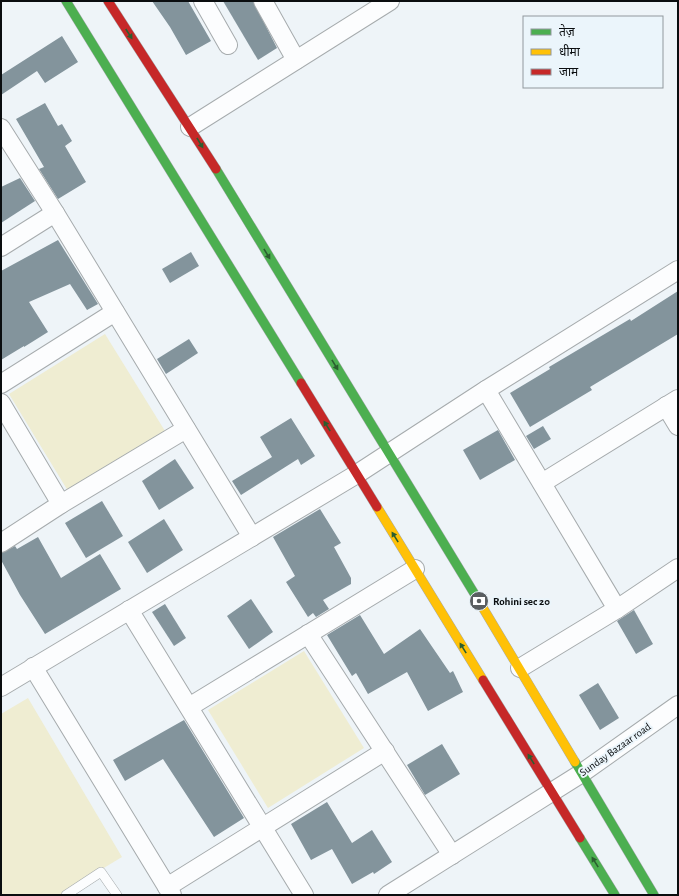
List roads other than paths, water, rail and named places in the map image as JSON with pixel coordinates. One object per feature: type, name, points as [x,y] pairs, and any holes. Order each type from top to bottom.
[{"type":"street","points":[[66,1],[615,895]]},
{"type":"street","points":[[108,1],[190,126],[520,668],[654,895]]},
{"type":"street","points":[[203,1],[228,45]]},
{"type":"street","points":[[263,1],[296,60]]},
{"type":"street","points":[[190,126],[390,1]]},
{"type":"street","points":[[1,128],[55,213],[252,537]]},
{"type":"street","points":[[1,247],[55,213]]},
{"type":"street","points":[[1,687],[357,474],[486,390],[678,270]]},
{"type":"street","points":[[1,384],[115,312]]},
{"type":"street","points":[[486,390],[616,609]]},
{"type":"street","points":[[1,403],[61,504]]},
{"type":"street","points":[[542,483],[672,403],[678,426]]},
{"type":"street","points":[[1,543],[61,504],[186,429]]},
{"type":"street","points":[[520,668],[616,609],[678,568]]},
{"type":"street","points":[[189,707],[415,569]]},
{"type":"street","points":[[129,610],[264,827],[304,895]]},
{"type":"street","points":[[308,634],[452,855]]},
{"type":"street","points":[[33,667],[170,891],[264,827],[384,751]]},
{"type":"street","name":"Sunday Bazaar road","points":[[388,895],[582,773],[678,705]]},
{"type":"lane","points":[[66,895],[101,872],[117,895]]},
{"type":"place","name":"Rohini sec 20","points":[[479,601]]}]
